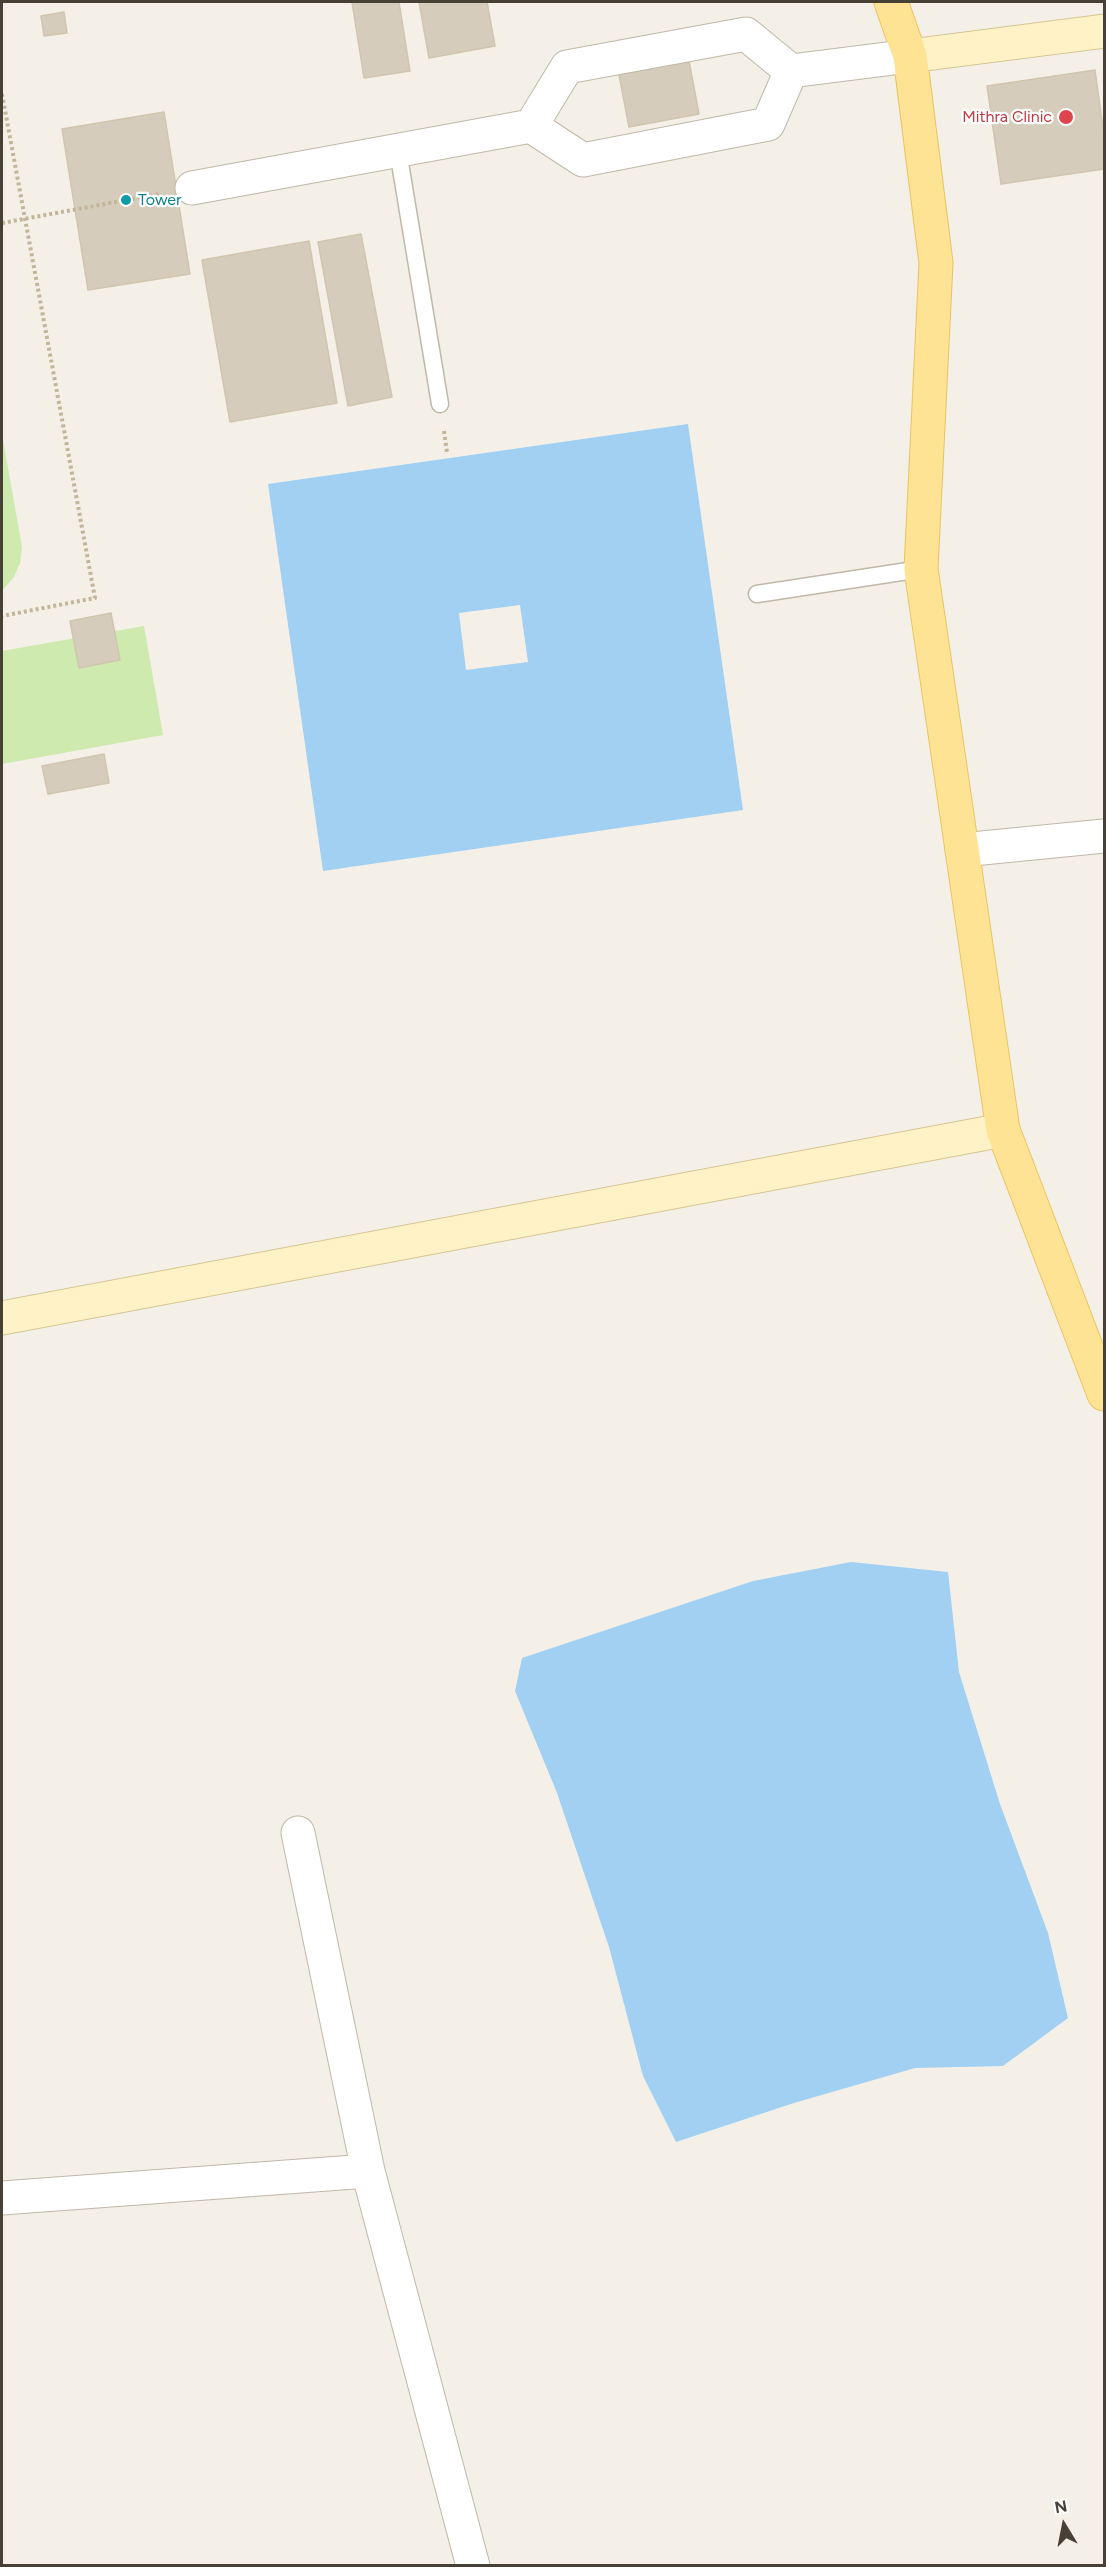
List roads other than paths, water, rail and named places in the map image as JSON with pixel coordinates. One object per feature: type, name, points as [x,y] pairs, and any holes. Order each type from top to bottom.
[{"type":"main road","points":[[891,2],[910,56],[936,264],[921,569],[1003,1130],[1104,1394]]},
{"type":"street","points":[[531,126],[567,67],[746,34],[791,71],[1104,31]]},
{"type":"street","points":[[192,188],[531,126],[583,160],[768,124],[791,71]]},
{"type":"street","points":[[962,850],[1104,836]]},
{"type":"street","points":[[2,1318],[1003,1130]]},
{"type":"street","points":[[298,1833],[368,2171],[473,2565]]},
{"type":"street","points":[[2,2198],[368,2171]]},
{"type":"lane","points":[[398,151],[440,404]]},
{"type":"lane","points":[[757,594],[921,569]]},
{"type":"water","points":[[688,424],[743,810],[323,871],[268,484]],"holes":[[[520,605],[528,662],[466,670],[459,613]]]},
{"type":"water","points":[[851,1562],[948,1572],[959,1672],[1000,1804],[1048,1933],[1068,2018],[1003,2066],[915,2068],[794,2103],[676,2142],[643,2076],[609,1947],[557,1793],[515,1691],[522,1658],[753,1581]]},
{"type":"place","name":"Mithra Clinic","points":[[1066,117]]},
{"type":"place","name":"Tower","points":[[126,200]]}]
